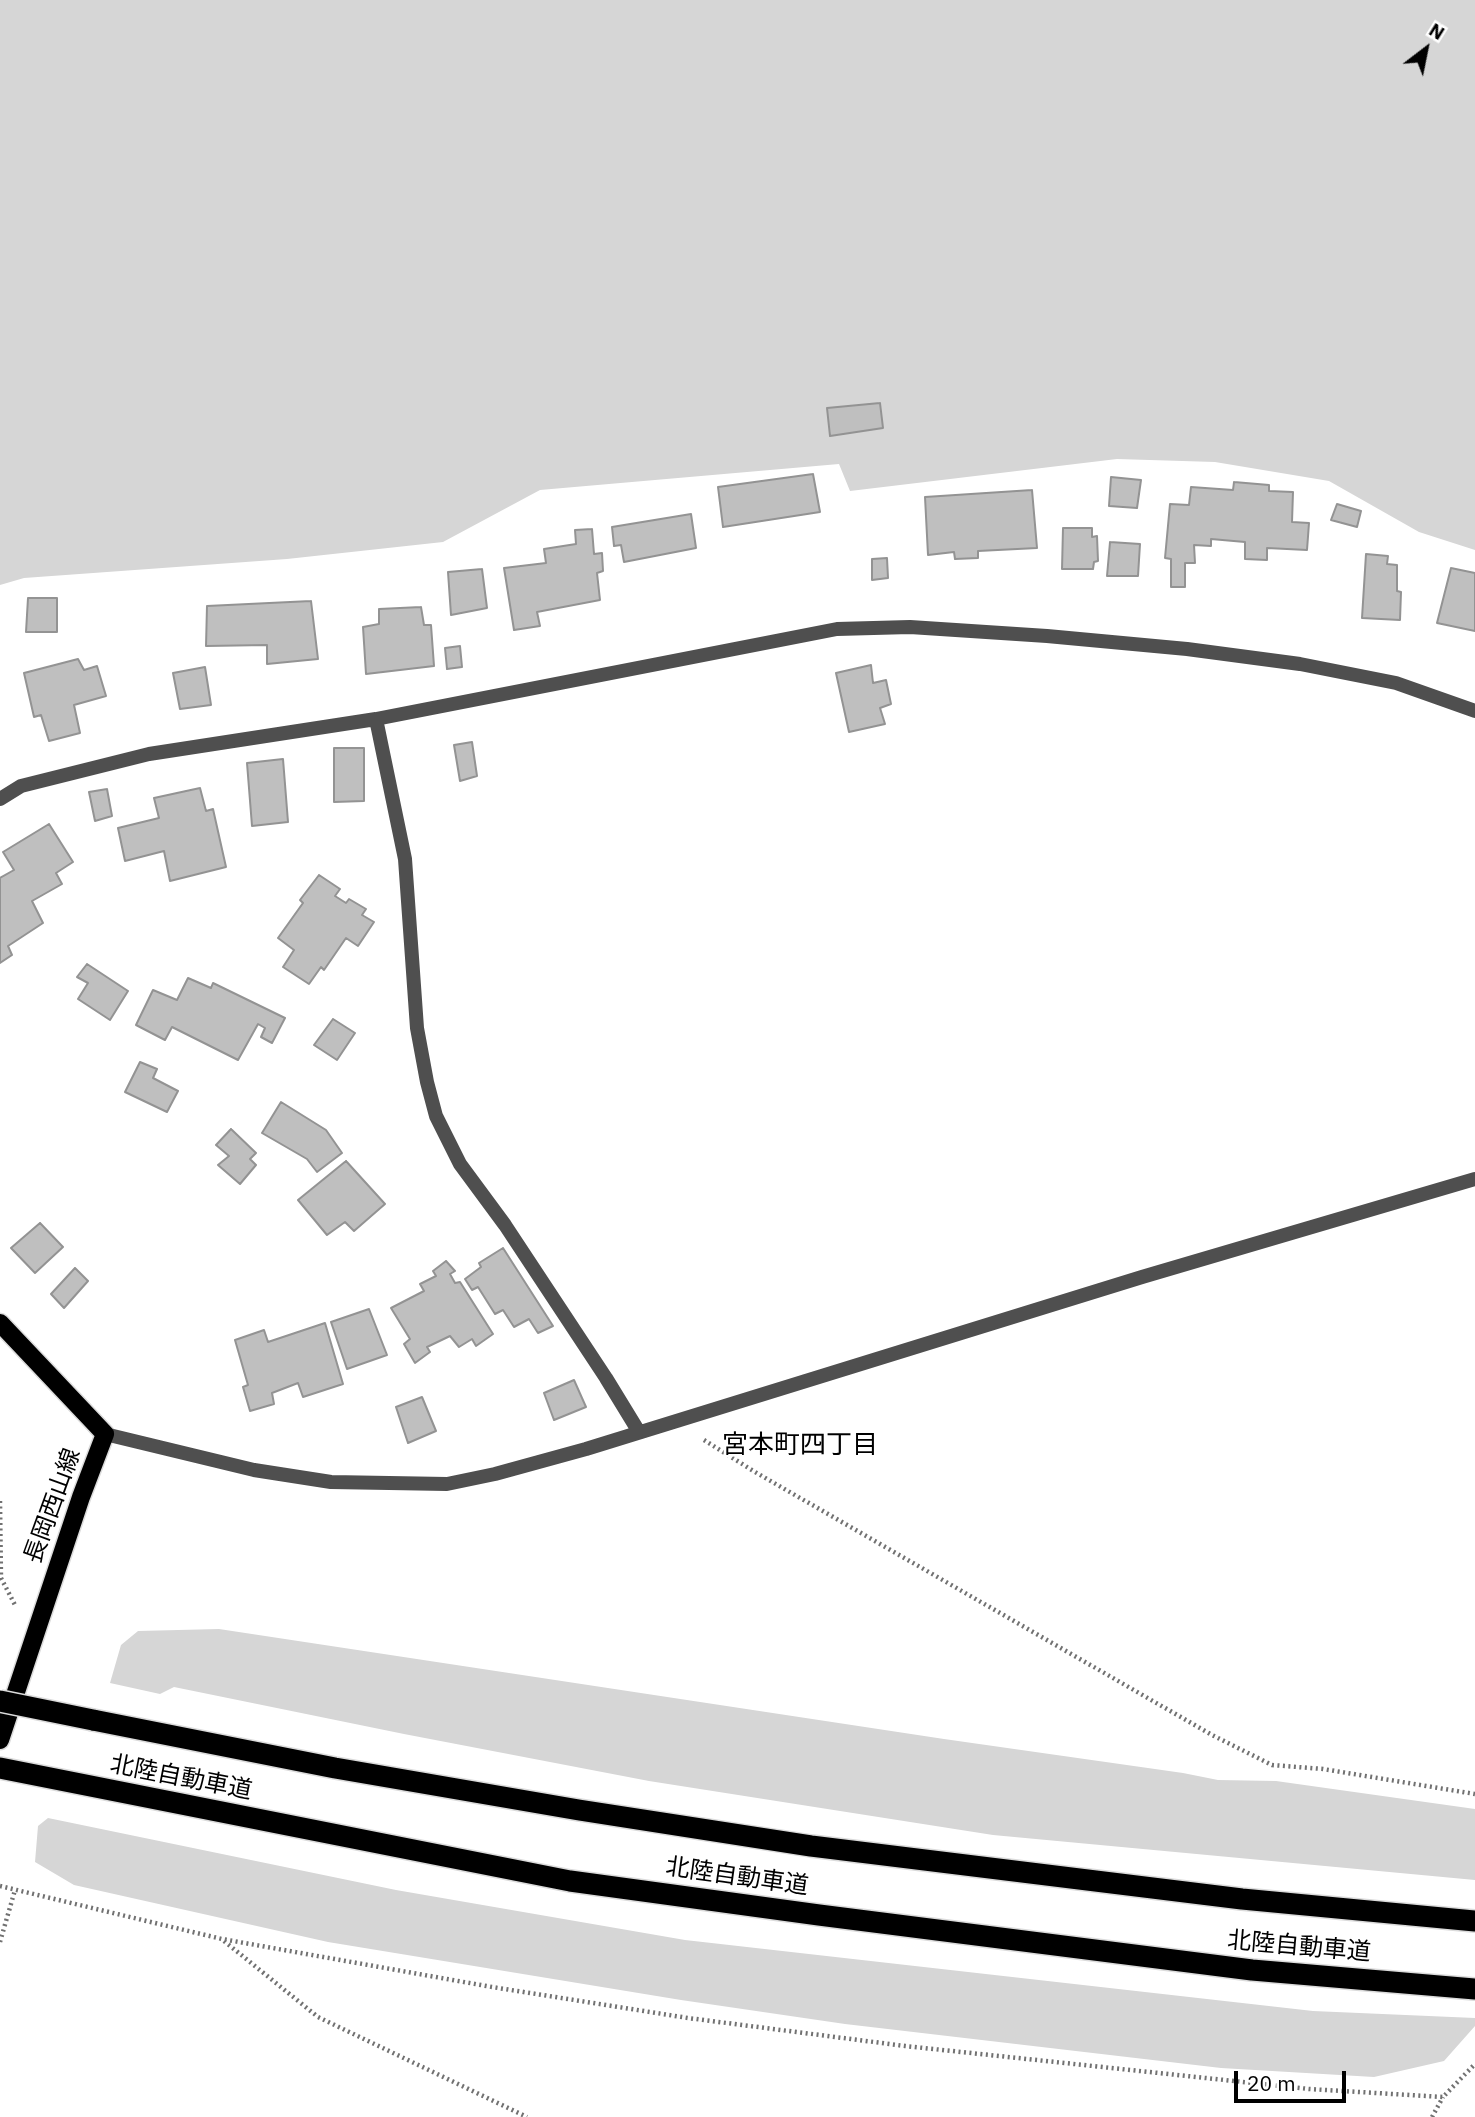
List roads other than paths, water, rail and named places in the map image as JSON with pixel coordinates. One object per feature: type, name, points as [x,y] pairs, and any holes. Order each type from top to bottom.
[{"type":"highway","name":"北陸自動車道","points":[[0,1701],[335,1768],[811,1846],[1242,1899],[1475,1922]]},
{"type":"highway","name":"北陸自動車道","points":[[0,1768],[570,1881],[1252,1970],[1469,1988]]},
{"type":"main road","name":"長岡西山線","points":[[0,1323],[105,1434],[0,1740]]},
{"type":"street","points":[[0,799],[21,786],[149,754],[376,719],[837,629],[910,627],[1162,646],[1300,664],[1396,684],[1475,711]]},
{"type":"street","points":[[376,719],[405,859],[417,1028],[436,1116],[460,1164],[505,1225],[607,1378],[639,1432]]},
{"type":"street","points":[[105,1434],[254,1470],[331,1482],[447,1484],[495,1474],[639,1432],[1143,1277],[1475,1179]]},
{"type":"district","name":"宮本町四丁目","points":[[800,1445]]}]
